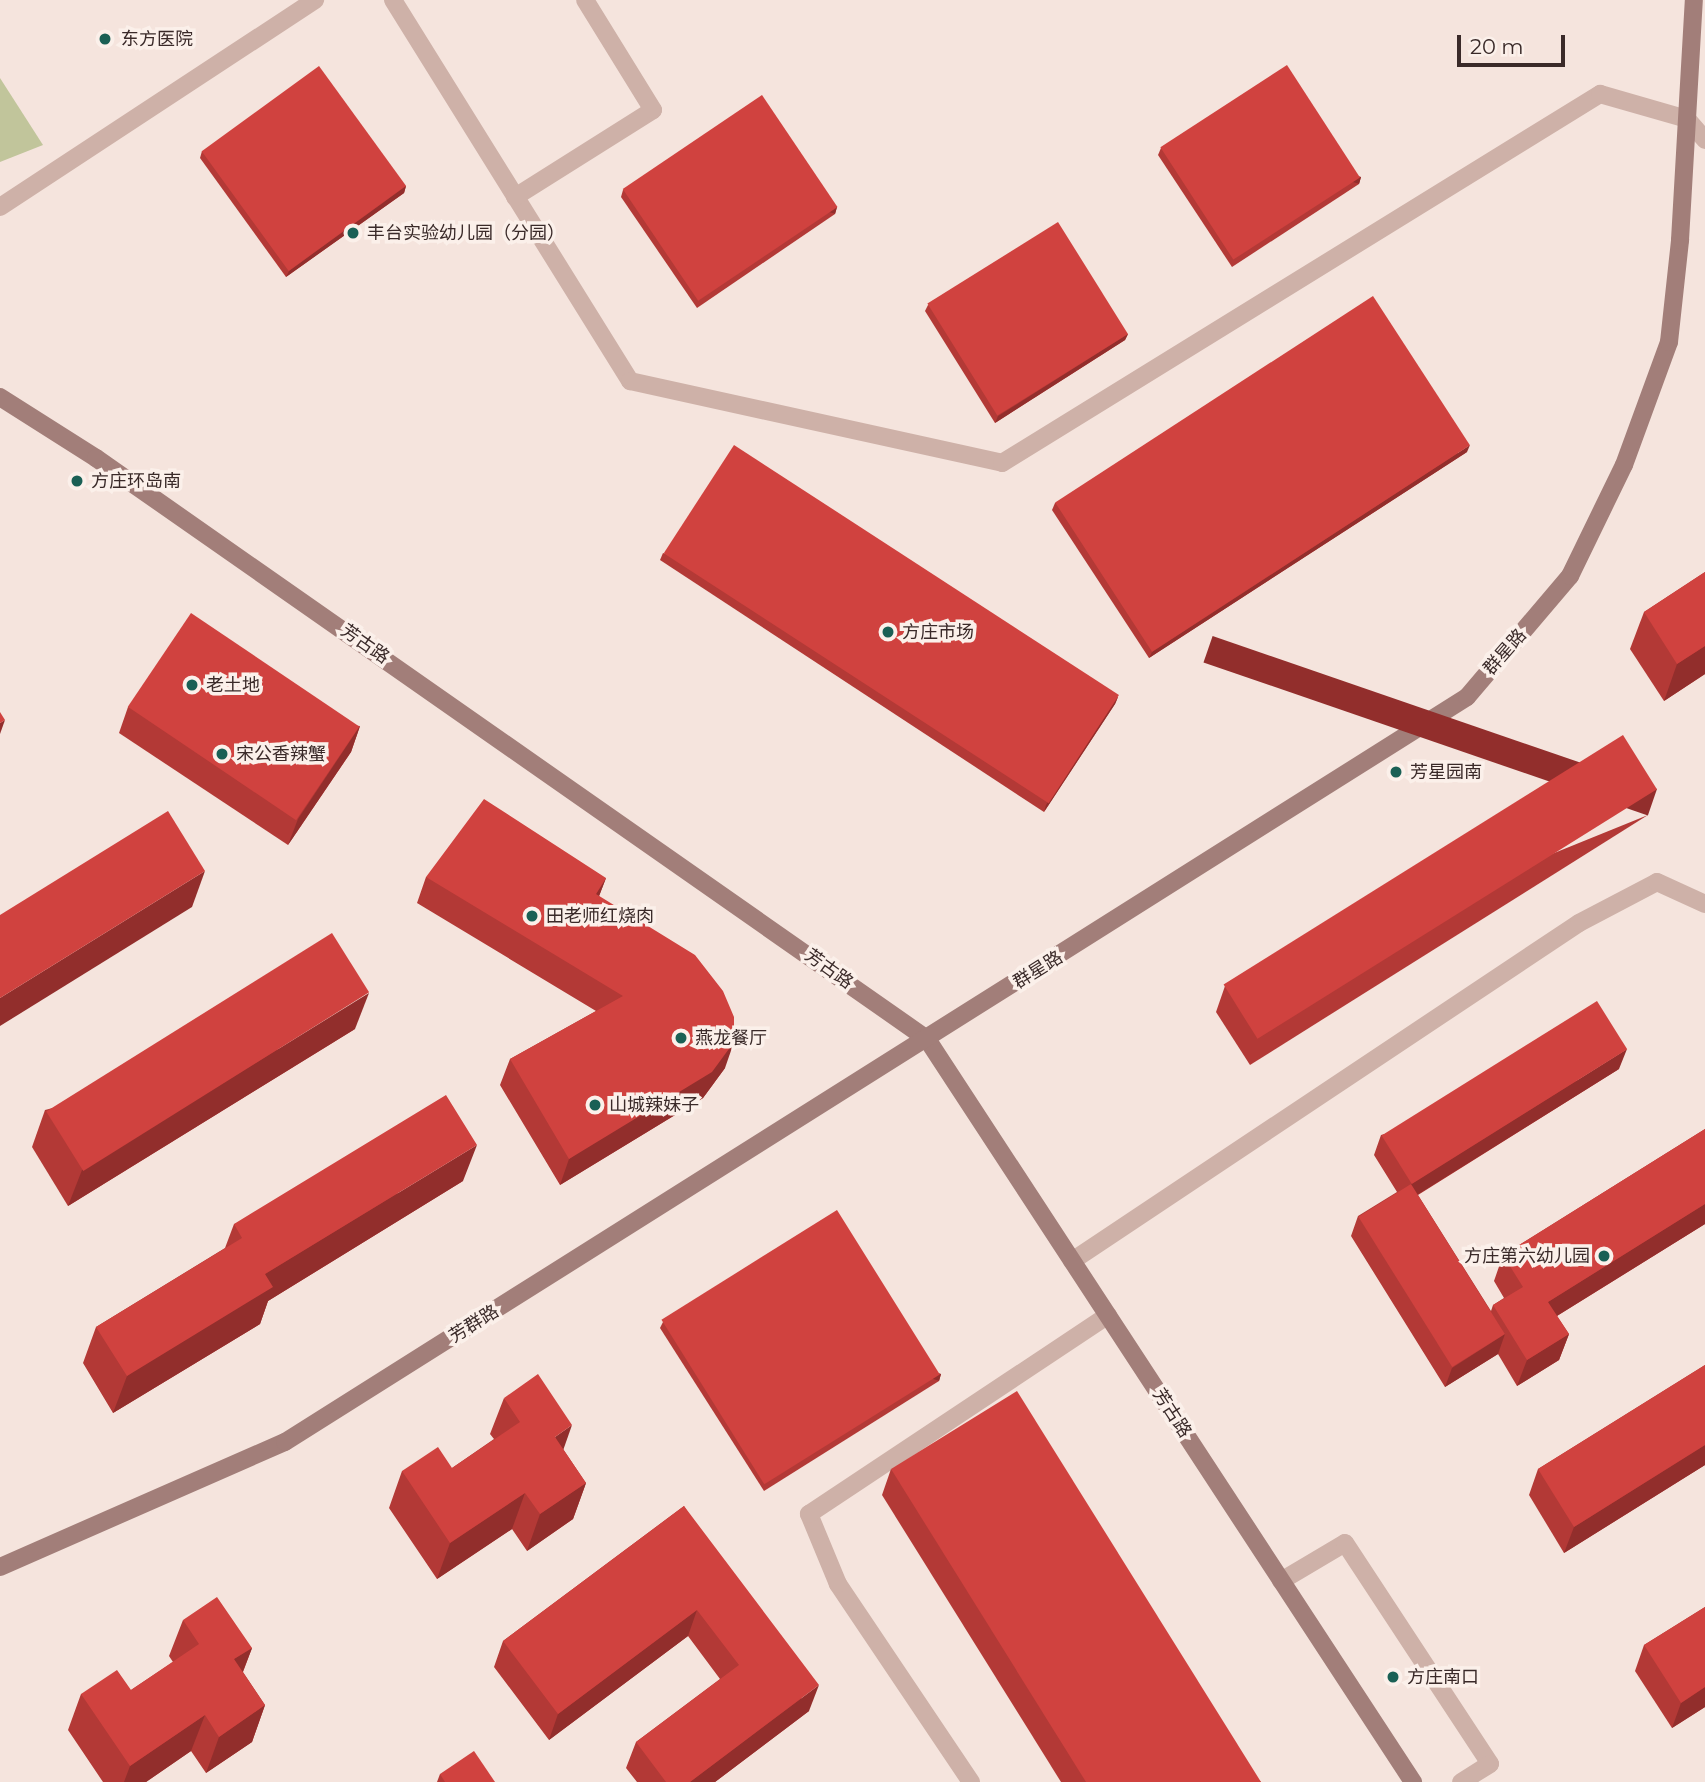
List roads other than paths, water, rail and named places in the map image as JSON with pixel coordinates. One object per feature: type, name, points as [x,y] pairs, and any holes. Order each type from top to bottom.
[{"type":"street","name":"群星路","points":[[927,1039],[1467,696],[1570,576],[1624,465],[1669,342],[1694,0]]},
{"type":"street","name":"芳古路","points":[[0,397],[120,474],[927,1039],[1413,1782]]},
{"type":"street","name":"芳群路","points":[[0,1567],[285,1443],[927,1039]]},
{"type":"lane","points":[[0,207],[315,0]]},
{"type":"lane","points":[[393,0],[630,382],[1002,463],[1600,94],[1687,119],[1705,140]]},
{"type":"lane","points":[[515,197],[653,110],[585,0]]},
{"type":"lane","points":[[1072,1261],[1579,923],[1657,882],[1705,904]]},
{"type":"lane","points":[[971,1782],[838,1584],[808,1514],[1108,1315]]},
{"type":"lane","points":[[1281,1581],[1345,1542],[1490,1765],[1461,1782]]},
{"type":"place","name":"东方医院","points":[[105,39]]},
{"type":"place","name":"丰台实验幼儿园（分园）","points":[[353,233]]},
{"type":"place","name":"方庄环岛南","points":[[77,481]]},
{"type":"place","name":"方庄市场","points":[[888,632]]},
{"type":"place","name":"老土地","points":[[192,685]]},
{"type":"place","name":"宋公香辣蟹","points":[[222,754]]},
{"type":"place","name":"芳星园南","points":[[1396,772]]},
{"type":"place","name":"田老师红烧肉","points":[[532,916]]},
{"type":"place","name":"燕龙餐厅","points":[[681,1038]]},
{"type":"place","name":"山城辣妹子","points":[[595,1105]]},
{"type":"place","name":"方庄第六幼儿园","points":[[1604,1256]]},
{"type":"place","name":"方庄南口","points":[[1393,1677]]}]
